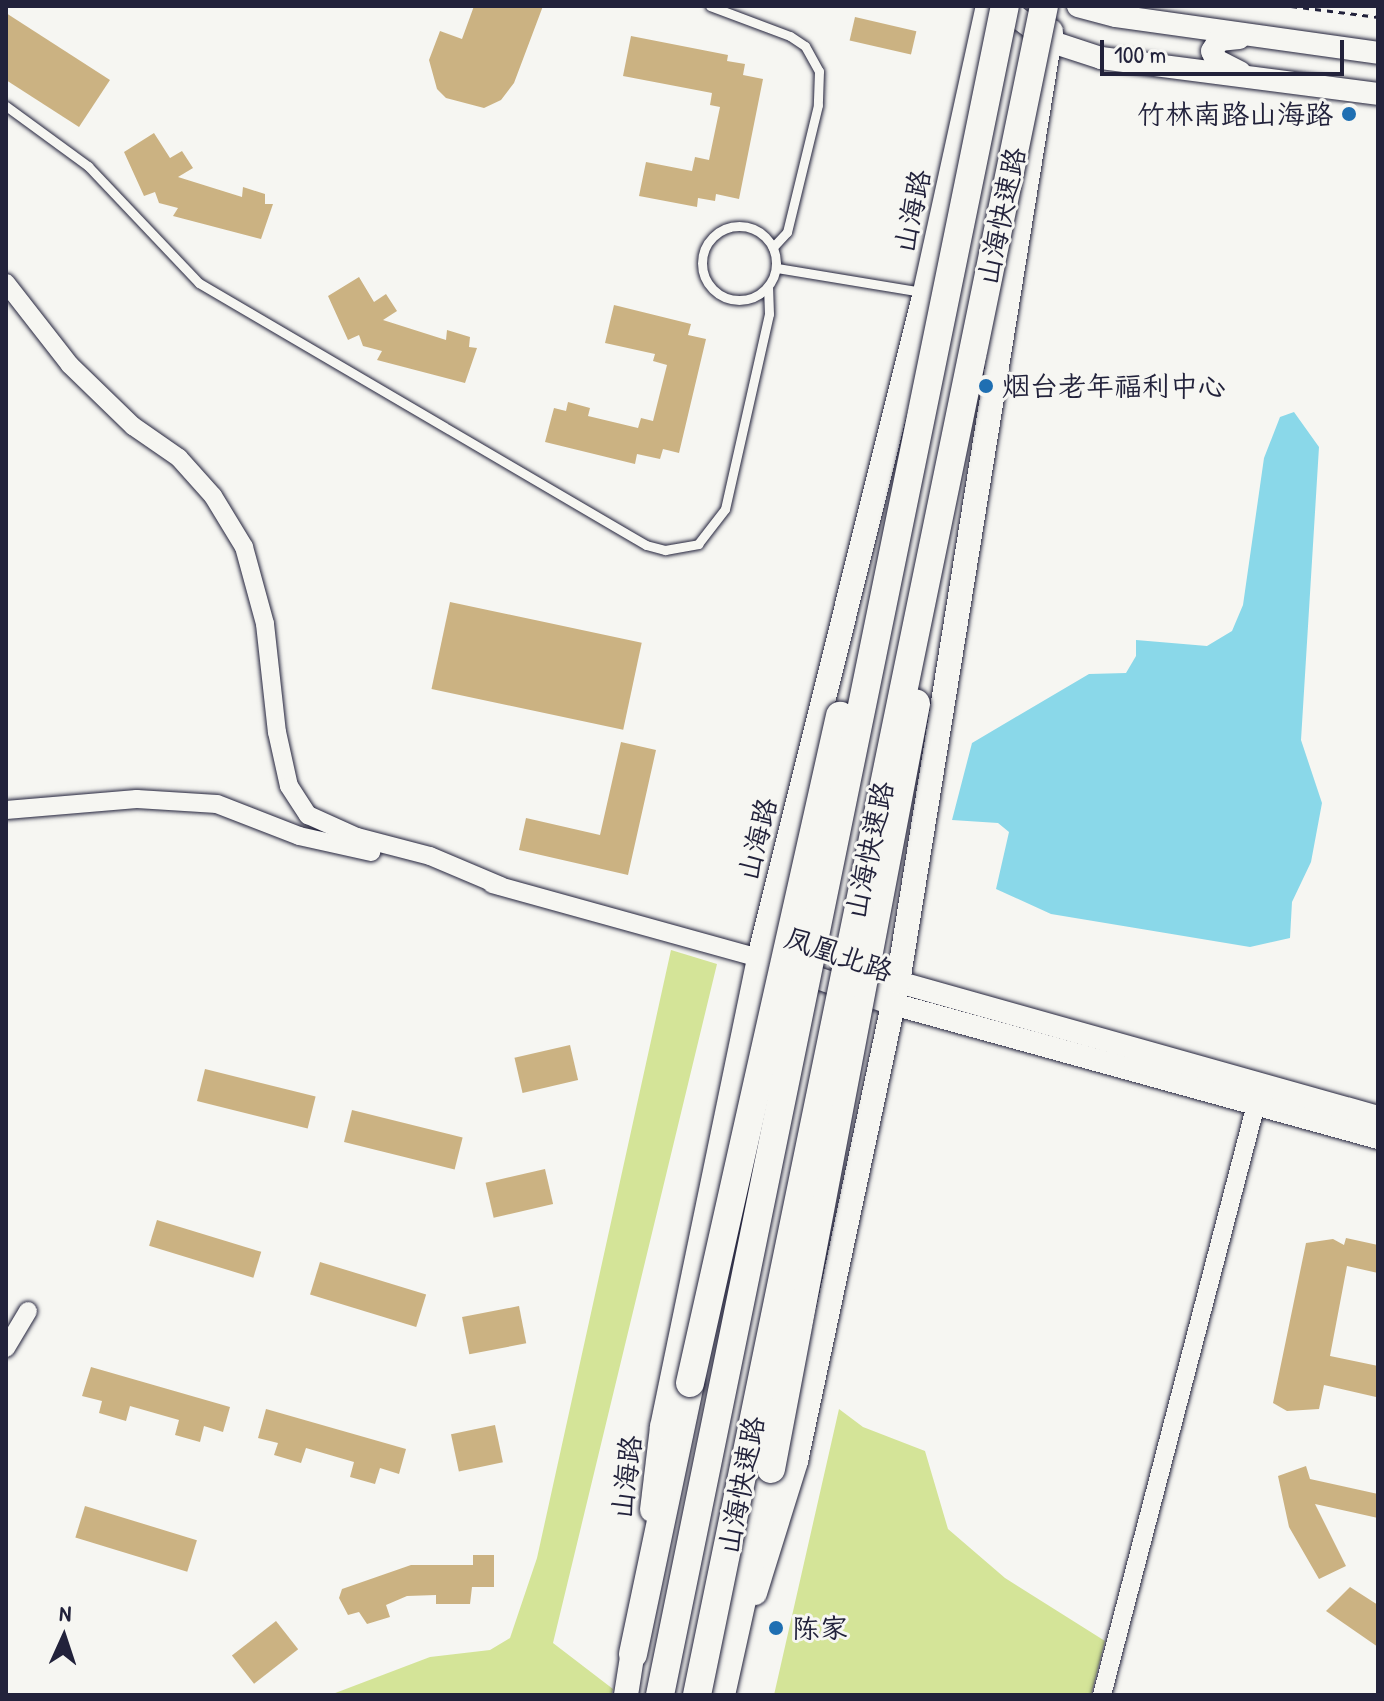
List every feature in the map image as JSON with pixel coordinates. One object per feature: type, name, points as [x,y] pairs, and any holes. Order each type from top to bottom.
[{"type":"highway","name":"山海快速路","points":[[660,1695],[953,274],[1004,6]]},
{"type":"highway","name":"山海快速路","points":[[697,1695],[1044,6]]},
{"type":"highway","points":[[633,1654],[690,1383],[865,605],[953,274]]},
{"type":"highway","points":[[722,1695],[771,1469],[911,752],[934,537]]},
{"type":"main road","name":"山海路","points":[[626,1695],[662,1427],[759,958],[925,292],[988,6]]},
{"type":"main road","points":[[722,1695],[796,1461],[896,993],[1057,6]]},
{"type":"street","points":[[1004,6],[1049,41],[1101,58],[1378,94]]},
{"type":"street","points":[[1078,6],[1273,39],[1378,53]]},
{"type":"street","points":[[1264,78],[1224,66],[1212,51],[1219,40],[1273,39]]},
{"type":"street","points":[[6,283],[70,365],[133,426],[179,458],[213,496],[244,547],[265,624],[277,732],[289,786],[308,815],[357,837],[430,856],[501,886]]},
{"type":"street","points":[[6,810],[137,799],[217,804],[299,836],[501,886],[759,958]]},
{"type":"street","name":"凤凰北路","points":[[759,958],[1378,1117]]},
{"type":"street","name":"凤凰北路","points":[[896,993],[1256,1104],[1378,1138]]},
{"type":"street","points":[[1102,1695],[1256,1104]]},
{"type":"street","points":[[6,1348],[28,1311]]},
{"type":"lane","points":[[710,6],[790,36],[805,46],[819,71],[818,105],[787,232],[773,247]]},
{"type":"lane","points":[[6,106],[88,166],[199,283],[618,530],[665,550],[698,544],[725,509],[769,314],[768,287],[777,268],[773,247],[759,231],[738,226],[718,232],[704,248],[706,279],[729,299],[750,299],[768,287]]},
{"type":"lane","points":[[777,268],[925,292]]},
{"type":"path","points":[[1291,6],[1378,17]]},
{"type":"green space","points":[[671,950],[717,964],[553,1643],[613,1689],[611,1695],[330,1695],[430,1657],[490,1650],[510,1638],[537,1558]]},
{"type":"green space","points":[[839,1409],[863,1427],[925,1451],[948,1529],[1005,1578],[1105,1641],[1091,1695],[774,1695]]},
{"type":"water","points":[[1294,412],[1319,447],[1301,740],[1322,803],[1311,862],[1292,902],[1290,938],[1250,947],[1051,914],[996,889],[1009,832],[998,823],[952,820],[972,743],[1089,674],[1126,673],[1136,656],[1136,640],[1207,646],[1232,631],[1243,605],[1264,458],[1280,417]]},
{"type":"building","points":[[474,6],[543,6],[514,83],[501,100],[484,108],[446,98],[437,89],[429,60],[440,31],[462,39]]},
{"type":"building","points":[[6,13],[110,80],[79,127],[6,80]]},
{"type":"building","points":[[855,17],[916,31],[911,55],[850,40]]},
{"type":"building","points":[[631,36],[728,55],[727,61],[745,64],[743,75],[763,79],[739,199],[716,194],[715,201],[698,198],[697,207],[639,196],[646,162],[692,171],[695,157],[709,160],[720,107],[710,105],[712,93],[623,76]]},
{"type":"building","points":[[154,133],[170,158],[182,151],[193,168],[178,177],[242,197],[243,187],[265,194],[265,204],[273,204],[261,239],[173,216],[178,208],[159,203],[155,192],[144,196],[124,152]]},
{"type":"building","points":[[359,277],[374,302],[386,294],[397,311],[383,320],[446,340],[447,330],[470,337],[469,347],[477,348],[465,383],[377,360],[382,351],[363,346],[359,335],[348,340],[328,296]]},
{"type":"building","points":[[614,305],[691,324],[688,335],[706,339],[679,453],[663,449],[660,459],[637,454],[635,464],[545,442],[554,408],[566,411],[568,402],[590,408],[588,416],[638,428],[641,418],[653,421],[667,365],[653,361],[655,354],[605,343]]},
{"type":"building","points":[[450,602],[642,643],[623,730],[431,689]]},
{"type":"building","points":[[621,742],[656,750],[628,875],[519,850],[526,818],[600,835]]},
{"type":"building","points":[[570,1045],[578,1080],[523,1093],[514,1058]]},
{"type":"building","points":[[205,1069],[316,1097],[308,1129],[197,1101]]},
{"type":"building","points":[[352,1110],[463,1138],[455,1170],[344,1142]]},
{"type":"building","points":[[545,1169],[553,1204],[494,1218],[486,1183]]},
{"type":"building","points":[[157,1220],[261,1252],[253,1278],[149,1246]]},
{"type":"building","points":[[1346,1238],[1378,1245],[1378,1273],[1347,1266],[1330,1356],[1378,1366],[1376,1397],[1324,1385],[1319,1409],[1287,1411],[1273,1403],[1306,1243],[1333,1239],[1344,1245]]},
{"type":"building","points":[[320,1262],[426,1294],[416,1327],[310,1295]]},
{"type":"building","points":[[519,1306],[526,1343],[469,1354],[462,1317]]},
{"type":"building","points":[[91,1367],[230,1407],[223,1432],[204,1426],[200,1442],[175,1435],[179,1420],[130,1406],[126,1421],[99,1413],[102,1401],[82,1396]]},
{"type":"building","points":[[266,1409],[406,1449],[399,1474],[380,1468],[375,1484],[350,1477],[354,1462],[306,1448],[301,1463],[274,1455],[278,1443],[258,1438]]},
{"type":"building","points":[[495,1425],[503,1462],[459,1472],[451,1434]]},
{"type":"building","points":[[1306,1466],[1310,1479],[1378,1494],[1378,1518],[1315,1504],[1346,1566],[1319,1579],[1289,1527],[1278,1476]]},
{"type":"building","points":[[85,1506],[197,1540],[187,1572],[75,1538]]},
{"type":"building","points":[[473,1555],[494,1555],[494,1587],[472,1587],[470,1604],[436,1604],[436,1595],[407,1596],[386,1605],[390,1617],[367,1624],[359,1612],[348,1615],[339,1598],[342,1589],[411,1565],[473,1565]]},
{"type":"building","points":[[1350,1587],[1378,1605],[1378,1647],[1326,1611]]},
{"type":"building","points":[[276,1621],[298,1649],[254,1684],[232,1655]]},
{"type":"place","name":"竹林南路山海路","points":[[1349,114]]},
{"type":"place","name":"烟台老年福利中心","points":[[986,386]]},
{"type":"place","name":"陈家","points":[[776,1628]]}]
